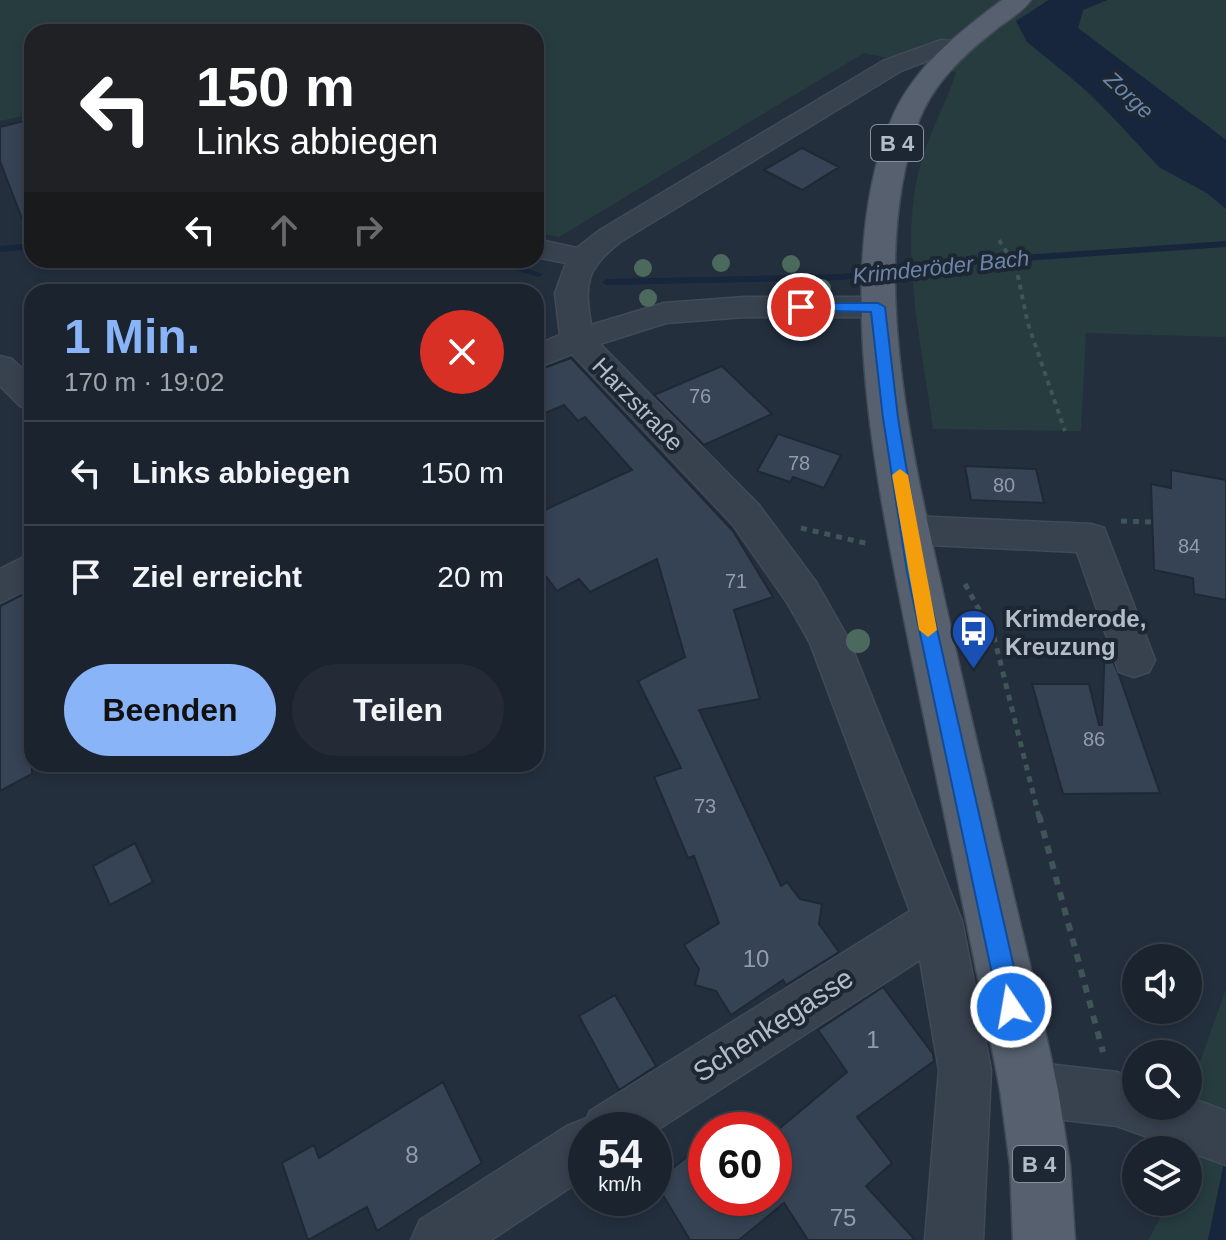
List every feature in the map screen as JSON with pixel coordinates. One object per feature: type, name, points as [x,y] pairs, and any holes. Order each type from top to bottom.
[{"type":"main road","name":"B 4","points":[[1018,0],[938,65],[904,121],[886,178],[878,283],[890,418],[907,535],[1029,1089],[1044,1200],[1044,1240]]},
{"type":"street","points":[[544,250],[583,258],[610,236],[892,66],[941,47],[957,47]]},
{"type":"street","name":"Harzstraße","points":[[583,258],[570,293],[577,340],[746,515],[802,593],[829,640],[938,921],[965,1070],[954,1240]]},
{"type":"street","points":[[544,354],[664,313],[745,307],[878,283]]},
{"type":"street","points":[[0,367],[24,390]]},
{"type":"street","points":[[907,535],[1091,538],[1134,660]]},
{"type":"street","points":[[0,588],[24,573]]},
{"type":"street","name":"Schenkegasse","points":[[637,1112],[938,921]]},
{"type":"street","points":[[1029,1089],[1117,1099],[1212,1133]]},
{"type":"street","points":[[440,1240],[568,1157]]},
{"type":"path","points":[[999,240],[1016,267],[1028,324],[1065,431]]},
{"type":"path","points":[[746,515],[907,535],[994,637],[1068,930],[1117,1099]]},
{"type":"green space","points":[[0,0],[1049,0],[1043,3],[1062,69],[1135,138],[1159,167],[1207,193],[1226,209],[1226,337],[1086,333],[1081,431],[933,429],[914,300],[913,202],[922,157],[956,72],[864,53],[559,237],[544,234],[544,24],[24,24],[24,116],[0,121]]},
{"type":"green space","points":[[1107,0],[1226,0],[1226,140],[1078,28],[1083,10]]},
{"type":"green space","points":[[1226,989],[1226,1153],[1208,1240],[1148,1240],[1161,1216],[1202,1216],[1202,1136],[1195,1136],[1196,1120],[1202,1120],[1202,1056]]},
{"type":"water","name":"Zorge","points":[[1049,0],[1107,0],[1083,10],[1078,28],[1226,140],[1226,209],[1207,193],[1159,167],[1091,94],[1027,42],[1016,21]]},
{"type":"water","points":[[1226,1153],[1226,1240],[1208,1240]]},
{"type":"building","points":[[24,121],[24,224],[0,161],[0,127]]},
{"type":"building","points":[[802,148],[839,167],[802,190],[764,170]]},
{"type":"building","points":[[571,358],[733,531],[773,597],[734,610],[760,699],[699,710],[781,886],[787,882],[800,899],[822,904],[819,924],[839,952],[786,985],[783,980],[731,1015],[716,991],[695,985],[699,969],[684,945],[719,923],[694,856],[688,858],[654,777],[681,768],[638,681],[685,657],[657,559],[590,592],[579,579],[557,591],[544,574],[544,510],[632,470],[585,417],[578,421],[564,405],[544,414],[544,368]]},
{"type":"building","points":[[722,366],[772,414],[704,445],[654,395]]},
{"type":"building","points":[[778,434],[841,455],[824,488],[793,477],[790,482],[757,471]]},
{"type":"building","points":[[965,466],[1036,469],[1044,503],[971,500]]},
{"type":"building","points":[[1171,470],[1226,480],[1226,600],[1194,594],[1193,578],[1154,570],[1151,484],[1171,488]]},
{"type":"building","points":[[24,594],[24,772],[32,774],[0,791],[0,606]]},
{"type":"building","points":[[1105,642],[1160,793],[1063,794],[1032,684],[1089,684],[1099,725],[1102,725]]},
{"type":"building","points":[[135,843],[153,882],[110,905],[93,866]]},
{"type":"building","points":[[883,987],[933,1054],[934,1061],[857,1117],[892,1163],[866,1186],[915,1240],[808,1240],[792,1215],[792,1118],[847,1072],[818,1030]]},
{"type":"building","points":[[615,995],[656,1066],[619,1090],[579,1016]]},
{"type":"building","points":[[443,1082],[482,1163],[377,1231],[367,1207],[308,1240],[282,1163],[314,1145],[319,1158]]},
{"type":"building","points":[[688,1156],[688,1216],[768,1216],[739,1240],[690,1240],[672,1210],[672,1169]]},
{"type":"waterway","name":"Krimderöder Bach","points":[[607,282],[842,277],[921,265],[1226,244]]},
{"type":"waterway","name":"Krimderöder Bach","points":[[0,249],[24,247]]},
{"type":"waterway","name":"Krimderöder Bach","points":[[517,268],[538,274]]},
{"type":"slow traffic","points":[[900,475],[915,572],[928,630]]},
{"type":"place","name":"Krimderode, Kreuzung","points":[[974,671]]},
{"type":"route","points":[[801,307],[878,307],[890,418],[915,572],[1011,1007]]}]
